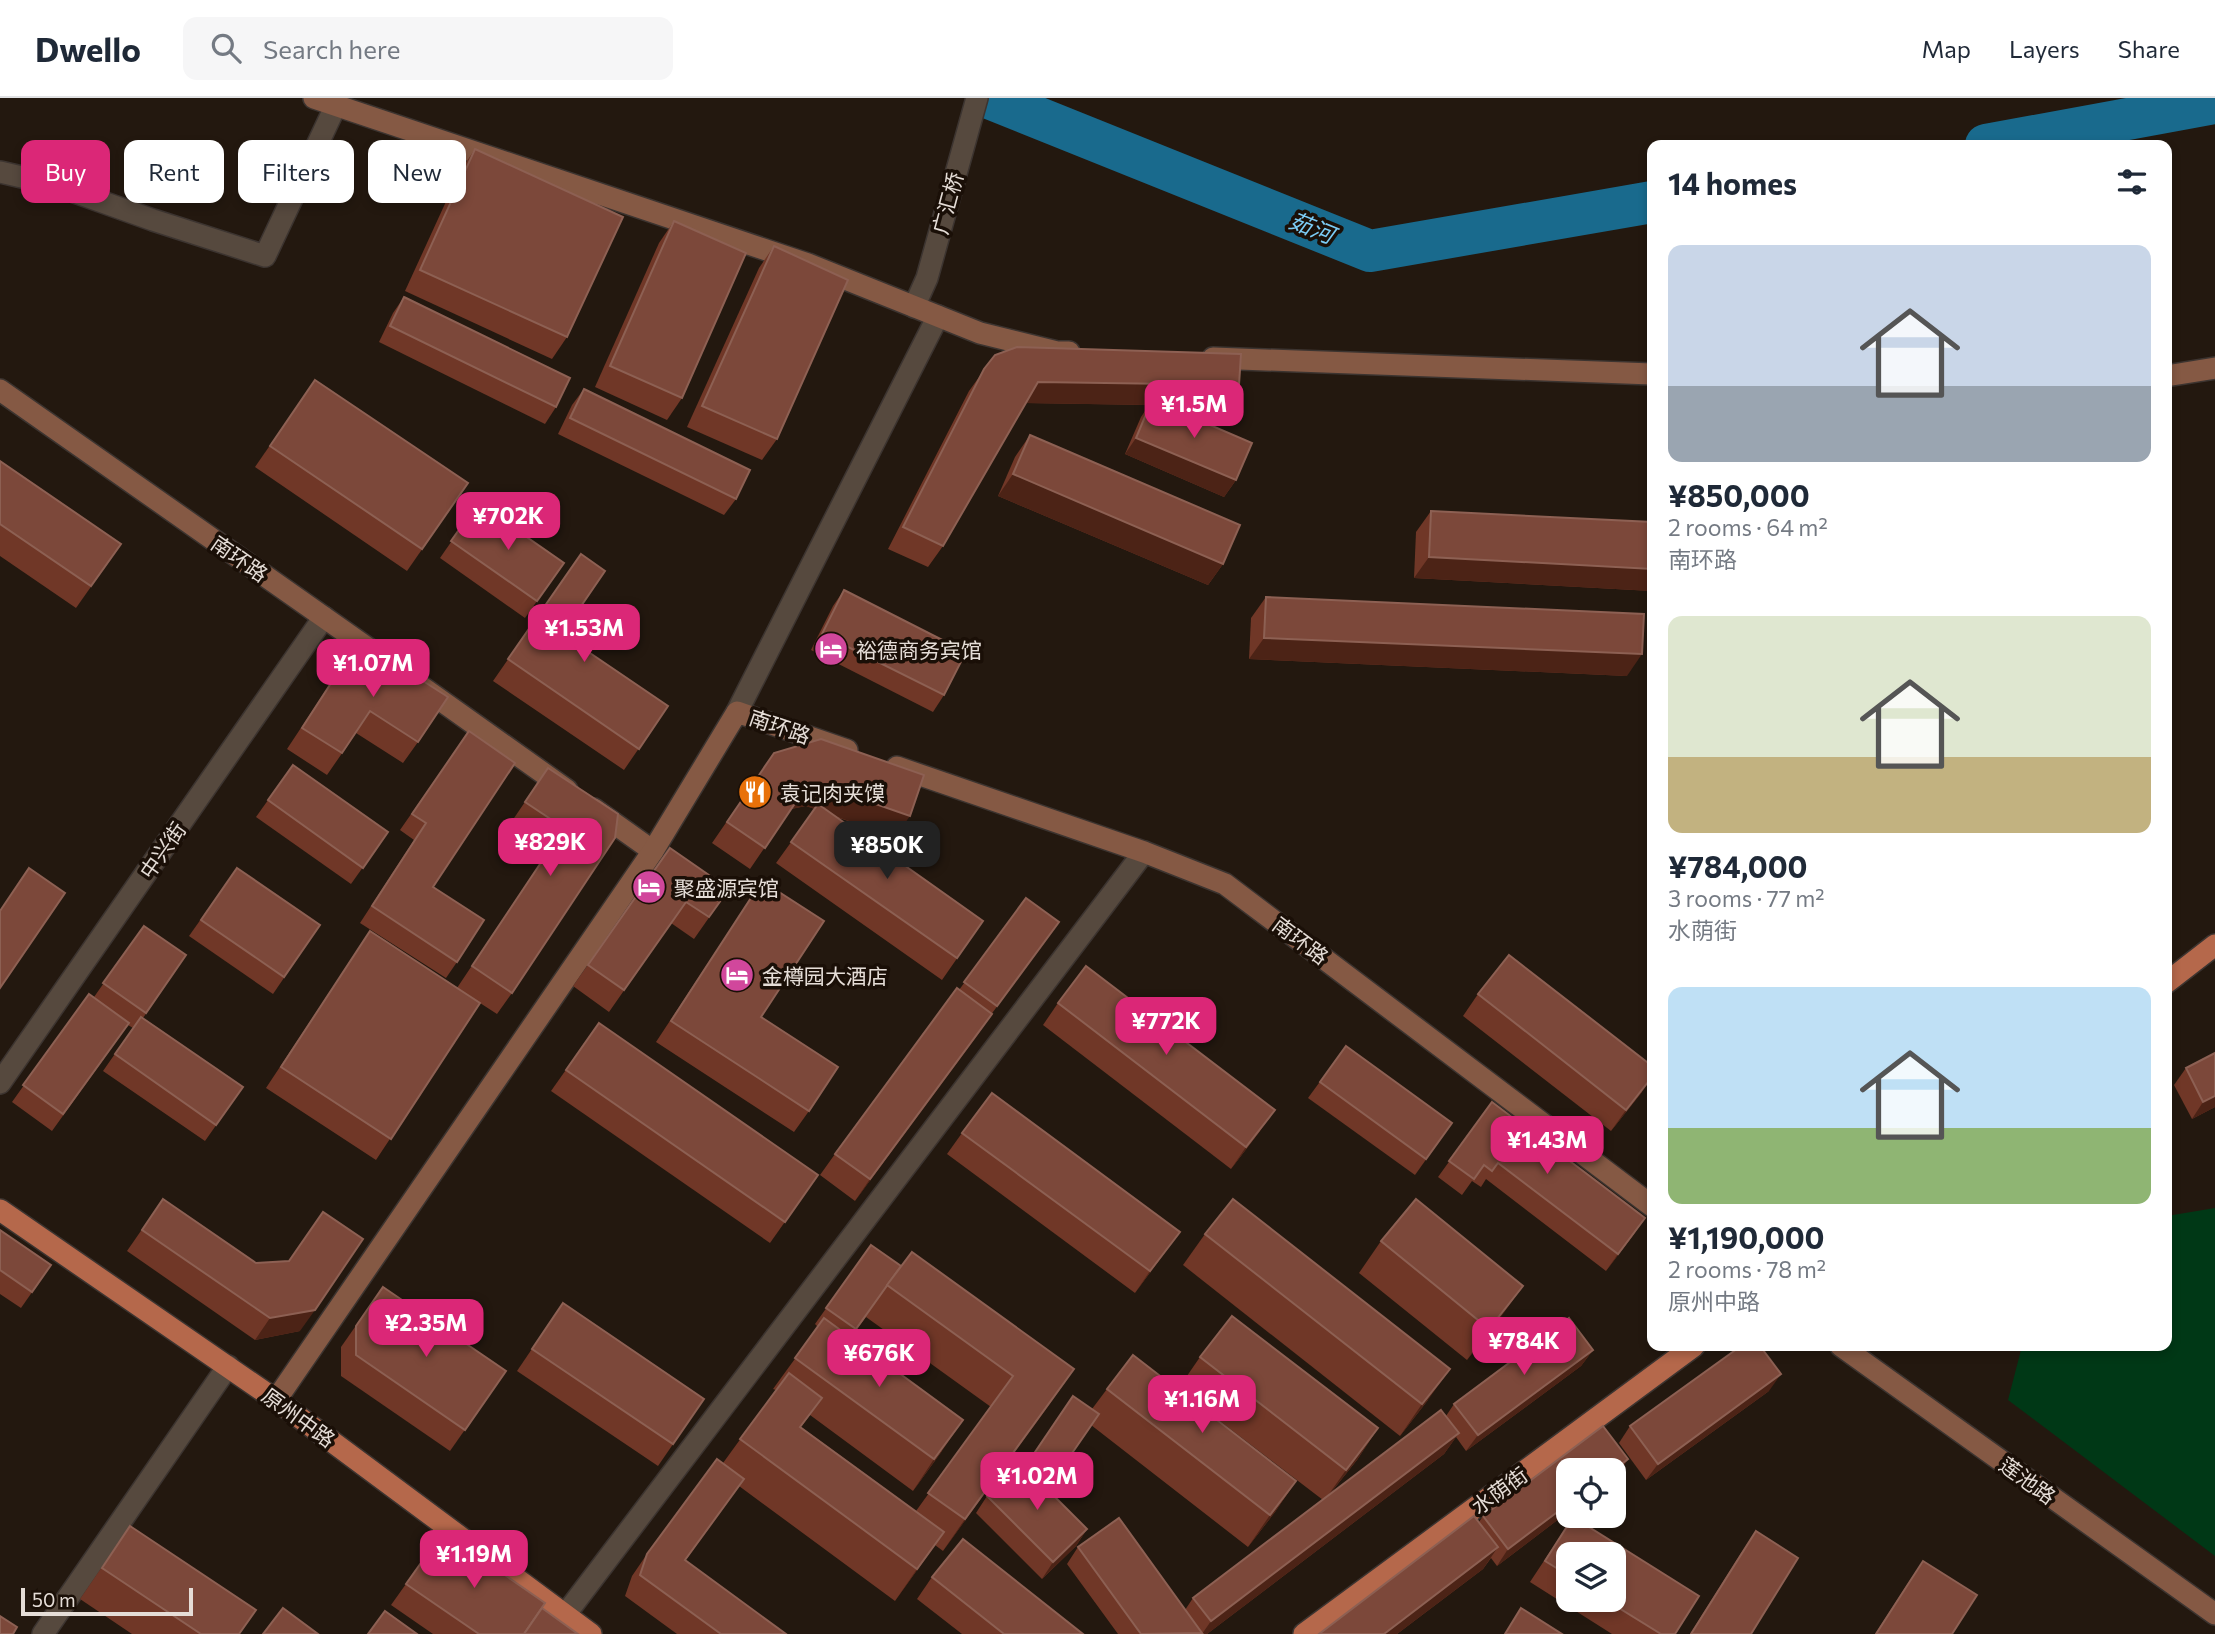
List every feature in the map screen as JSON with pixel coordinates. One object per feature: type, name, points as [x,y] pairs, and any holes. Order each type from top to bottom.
[{"type":"main road","points":[[2172,978],[2215,945]]},
{"type":"main road","name":"原州中路","points":[[0,1210],[276,1400],[591,1634]]},
{"type":"main road","name":"水荫街","points":[[1304,1634],[1688,1351]]},
{"type":"street","points":[[314,98],[808,264],[993,336],[1057,352],[1083,353]]},
{"type":"street","name":"广汇桥","points":[[914,306],[927,278],[976,98]]},
{"type":"street","points":[[0,172],[52,184],[265,256],[336,106]]},
{"type":"street","points":[[737,712],[938,316]]},
{"type":"street","points":[[1190,357],[1647,374]]},
{"type":"street","points":[[2172,375],[2215,368]]},
{"type":"street","name":"南环路","points":[[0,390],[653,851],[737,712],[1143,852],[1225,884],[1647,1202]]},
{"type":"street","name":"中兴街","points":[[0,1083],[324,617]]},
{"type":"street","points":[[276,1400],[653,851]]},
{"type":"street","points":[[565,1615],[1143,852]]},
{"type":"street","name":"莲池路","points":[[1847,1351],[2215,1614]]},
{"type":"street","points":[[43,1634],[228,1366]]},
{"type":"green space","points":[[2215,1208],[2215,1556],[2008,1400],[2021,1351],[2172,1351],[2172,1215]]},
{"type":"building","points":[[475,149],[623,217],[567,337],[420,270],[450,203],[466,203],[466,169]]},
{"type":"building","points":[[674,221],[746,253],[682,398],[610,366]]},
{"type":"building","points":[[774,246],[848,280],[777,439],[702,406]]},
{"type":"building","points":[[404,297],[570,378],[556,407],[390,326]]},
{"type":"building","points":[[1017,347],[1241,354],[1239,385],[1038,382],[943,546],[903,527],[984,369],[995,355]]},
{"type":"building","points":[[315,380],[468,483],[422,549],[270,446]]},
{"type":"building","points":[[584,389],[750,470],[736,499],[570,418]]},
{"type":"building","points":[[1152,400],[1252,443],[1236,480],[1136,438]]},
{"type":"building","points":[[1030,435],[1240,525],[1223,564],[1013,474]]},
{"type":"building","points":[[0,461],[121,544],[91,586],[0,524]]},
{"type":"building","points":[[478,503],[564,563],[537,601],[451,541]]},
{"type":"building","points":[[1431,511],[1647,522],[1647,569],[1429,557]]},
{"type":"building","points":[[581,554],[605,571],[562,634],[668,706],[639,749],[508,659]]},
{"type":"building","points":[[844,590],[966,652],[944,695],[822,634]]},
{"type":"building","points":[[1266,597],[1644,614],[1642,654],[1264,638]]},
{"type":"building","points":[[359,640],[448,697],[418,742],[370,711],[342,753],[302,728]]},
{"type":"building","points":[[469,731],[515,763],[433,887],[484,920],[457,962],[372,906],[426,823],[412,814]]},
{"type":"building","points":[[821,739],[924,775],[910,816],[821,785],[806,787],[765,848],[727,822],[774,753]]},
{"type":"building","points":[[293,765],[388,832],[363,868],[268,800]]},
{"type":"building","points":[[548,768],[618,814],[615,838],[512,993],[472,966],[564,828],[525,802]]},
{"type":"building","points":[[818,804],[983,921],[957,958],[791,842]]},
{"type":"building","points":[[670,848],[729,889],[709,917],[686,902],[624,990],[588,965]]},
{"type":"building","points":[[29,868],[65,893],[0,988],[0,911]]},
{"type":"building","points":[[237,868],[320,925],[284,977],[201,920]]},
{"type":"building","points":[[762,881],[824,921],[761,1017],[838,1067],[809,1111],[671,1021]]},
{"type":"building","points":[[1026,898],[1059,922],[997,1006],[964,982]]},
{"type":"building","points":[[144,926],[186,955],[146,1013],[103,983]]},
{"type":"building","points":[[370,931],[480,1003],[391,1139],[281,1067]]},
{"type":"building","points":[[1509,955],[1647,1062],[1647,1083],[1626,1110],[1478,994]]},
{"type":"building","points":[[1086,966],[1275,1110],[1246,1147],[1058,1003]]},
{"type":"building","points":[[957,988],[992,1014],[870,1179],[835,1154]]},
{"type":"building","points":[[89,994],[129,1023],[63,1114],[23,1085]]},
{"type":"building","points":[[141,1017],[243,1087],[216,1125],[115,1054]]},
{"type":"building","points":[[599,1023],[818,1175],[785,1222],[566,1070]]},
{"type":"building","points":[[1346,1046],[1452,1123],[1426,1159],[1320,1082]]},
{"type":"building","points":[[2215,1053],[2215,1096],[2203,1102],[2186,1068]]},
{"type":"building","points":[[992,1093],[1180,1232],[1150,1271],[962,1133]]},
{"type":"building","points":[[1492,1102],[1645,1218],[1618,1254],[1498,1163],[1492,1171],[1484,1165],[1474,1179],[1449,1161]]},
{"type":"building","points":[[163,1199],[256,1263],[289,1261],[323,1212],[363,1239],[315,1310],[270,1318],[142,1230]]},
{"type":"building","points":[[1233,1199],[1450,1369],[1422,1404],[1205,1234]]},
{"type":"building","points":[[1416,1199],[1523,1286],[1489,1329],[1381,1241]]},
{"type":"building","points":[[0,1230],[51,1265],[32,1292],[0,1270]]},
{"type":"building","points":[[871,1245],[901,1266],[856,1329],[826,1308]]},
{"type":"building","points":[[912,1252],[1074,1369],[965,1519],[928,1493],[1013,1376],[887,1285]]},
{"type":"building","points":[[383,1287],[506,1371],[465,1430],[356,1355],[356,1326]]},
{"type":"building","points":[[563,1303],[704,1399],[673,1444],[532,1349]]},
{"type":"building","points":[[1232,1316],[1378,1428],[1346,1470],[1200,1357]]},
{"type":"building","points":[[824,1318],[963,1420],[934,1459],[795,1358]]},
{"type":"building","points":[[1569,1318],[1593,1350],[1478,1435],[1454,1404]]},
{"type":"building","points":[[1734,1351],[1764,1351],[1781,1374],[1658,1464],[1630,1426]]},
{"type":"building","points":[[1133,1355],[1296,1481],[1270,1515],[1107,1389]]},
{"type":"building","points":[[789,1373],[822,1398],[800,1427],[944,1532],[917,1569],[740,1439]]},
{"type":"building","points":[[1073,1396],[1099,1414],[1055,1478],[1029,1461]]},
{"type":"building","points":[[1441,1410],[1459,1433],[1211,1621],[1193,1598]]},
{"type":"building","points":[[1603,1426],[1628,1459],[1626,1461],[1626,1458],[1560,1458]]},
{"type":"building","points":[[717,1459],[744,1479],[685,1560],[786,1634],[721,1634],[640,1575],[647,1554]]},
{"type":"building","points":[[1556,1461],[1556,1513],[1508,1549],[1483,1516]]},
{"type":"building","points":[[1021,1463],[1087,1529],[1053,1562],[987,1496]]},
{"type":"building","points":[[1474,1516],[1498,1547],[1384,1634],[1319,1634]]},
{"type":"building","points":[[1119,1518],[1202,1633],[1141,1634],[1078,1547]]},
{"type":"building","points":[[130,1526],[256,1610],[239,1634],[201,1634],[102,1568]]},
{"type":"building","points":[[1566,1528],[1591,1528],[1613,1542],[1557,1542]]},
{"type":"building","points":[[1756,1531],[1798,1558],[1751,1634],[1691,1634]]},
{"type":"building","points":[[443,1532],[545,1603],[524,1634],[479,1634],[406,1584]]},
{"type":"building","points":[[963,1539],[1083,1634],[1004,1634],[932,1577]]},
{"type":"building","points":[[1556,1544],[1556,1568],[1545,1561]]},
{"type":"building","points":[[1626,1550],[1699,1596],[1675,1634],[1661,1634],[1625,1612]]},
{"type":"building","points":[[1923,1561],[1977,1595],[1952,1634],[1876,1634]]},
{"type":"building","points":[[283,1608],[318,1634],[263,1634]]},
{"type":"building","points":[[542,1608],[578,1634],[524,1634]]},
{"type":"building","points":[[1521,1608],[1562,1634],[1505,1634]]},
{"type":"building","points":[[385,1611],[417,1634],[368,1634]]},
{"type":"building","points":[[0,1616],[17,1627],[13,1634],[0,1634]]},
{"type":"waterway","name":"茹河","points":[[989,98],[1370,251],[1647,203]]},
{"type":"waterway","name":"茹河","points":[[2013,140],[2215,103]]},
{"type":"place","name":"裕德商务宾馆","points":[[831,649]]},
{"type":"place","name":"袁记肉夹馍","points":[[755,792]]},
{"type":"place","name":"聚盛源宾馆","points":[[649,887]]},
{"type":"place","name":"金樽园大酒店","points":[[737,975]]}]
